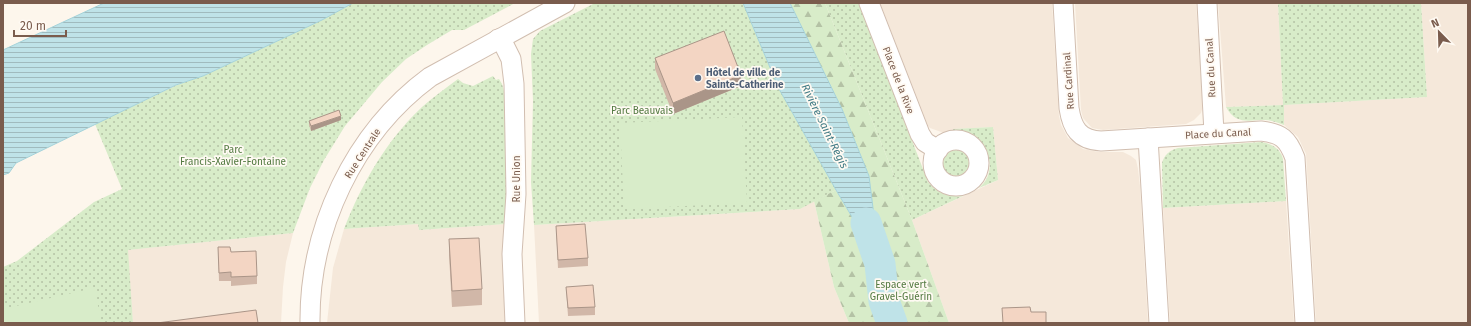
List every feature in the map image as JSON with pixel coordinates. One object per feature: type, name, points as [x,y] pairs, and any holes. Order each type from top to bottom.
[{"type":"street","name":"Rue Centrale","points":[[310,323],[311,290],[323,232],[343,182],[363,148],[386,117],[415,87],[443,68],[564,3]]},
{"type":"street","name":"Place de la Rive","points":[[869,3],[920,134],[924,142],[938,150]]},
{"type":"street","name":"Rue Cardinal","points":[[1063,3],[1069,108],[1075,127],[1080,134],[1095,140],[1148,138]]},
{"type":"street","name":"Rue du Canal","points":[[1207,3],[1214,133]]},
{"type":"street","name":"Rue Union","points":[[498,39],[503,43],[511,59],[514,84],[516,194],[512,267],[515,323]]},
{"type":"street","name":"Place du Canal","points":[[1148,138],[1261,131],[1280,135],[1291,148],[1295,158],[1305,323]]},
{"type":"street","points":[[1148,138],[1159,323]]},
{"type":"shaded area","points":[[880,3],[1052,3],[1059,116],[1061,125],[1068,138],[1083,149],[1099,152],[1123,152],[1136,160],[1140,186],[1148,323],[949,323],[912,220],[998,180],[993,127],[954,129],[953,131],[944,133],[930,128],[926,124]]},
{"type":"shaded area","points":[[1075,3],[1196,3],[1203,106],[1201,113],[1194,120],[1186,124],[1103,130],[1092,128],[1083,118],[1081,110]]},
{"type":"shaded area","points":[[1218,3],[1278,3],[1283,105],[1226,107]]},
{"type":"shaded area","points":[[1421,3],[1468,3],[1468,323],[1316,323],[1306,154],[1298,137],[1284,125],[1283,105],[1427,97]]},
{"type":"shaded area","points":[[814,201],[834,287],[849,323],[539,323],[534,225],[800,209]]},
{"type":"shaded area","points":[[1286,201],[1294,323],[1170,323],[1163,208]]},
{"type":"shaded area","points":[[418,224],[419,230],[506,224],[504,294],[505,323],[327,323],[333,268],[344,229]]},
{"type":"shaded area","points":[[293,233],[286,262],[281,323],[133,323],[127,250]]},
{"type":"green space","name":"Parc Francis-Xavier-Fontaine","points":[[353,3],[515,3],[464,30],[452,30],[406,59],[382,82],[345,126],[324,160],[310,188],[293,233],[128,250],[133,323],[3,323],[3,267],[17,261],[94,202],[122,189],[95,124],[177,85],[203,76],[322,20]]},
{"type":"green space","name":"Parc Beauvais","points":[[595,3],[743,3],[779,89],[836,190],[800,209],[534,225],[531,182],[533,101],[531,54],[533,39],[540,31]]},
{"type":"green space","name":"Espace vert Gravel-Guérin","points":[[790,3],[825,3],[912,220],[949,323],[849,323],[834,287],[814,201],[836,190],[879,263],[869,176],[842,109]]},
{"type":"green space","points":[[825,3],[859,3],[928,182],[944,194],[963,196],[912,220]]},
{"type":"green space","points":[[1278,3],[1421,3],[1427,97],[1284,105],[1284,125],[1267,120],[1248,121],[1234,117],[1226,107],[1283,105]]},
{"type":"green space","points":[[493,76],[496,80],[499,79],[504,91],[507,198],[506,224],[419,230],[418,224],[344,229],[367,179],[386,148],[409,120],[426,103],[458,79],[463,83],[473,86]]},
{"type":"green space","points":[[742,117],[747,203],[624,209],[620,123]]},
{"type":"green space","points":[[993,127],[998,180],[979,188],[989,173],[990,167],[986,149],[974,135],[967,132],[953,131],[953,129]]},
{"type":"green space","points":[[1261,142],[1275,147],[1282,155],[1286,201],[1163,208],[1162,163],[1166,155],[1172,150],[1178,148]]},
{"type":"green space","points":[[956,150],[965,154],[969,163],[965,172],[956,176],[947,172],[943,163],[947,154]]},
{"type":"green space","points":[[94,288],[102,323],[3,323],[3,309]]},
{"type":"water","points":[[104,3],[353,3],[322,20],[203,76],[176,85],[16,163],[9,173],[3,175],[3,50]]},
{"type":"water","points":[[743,3],[790,3],[842,109],[869,176],[880,264],[779,89]]},
{"type":"building","name":"Hôtel de ville de Sainte-Catherine","points":[[724,31],[741,75],[673,103],[655,58]]},
{"type":"building","points":[[339,110],[341,116],[311,126],[309,121]]},
{"type":"building","points":[[585,224],[588,258],[558,260],[556,226]]},
{"type":"building","points":[[479,238],[482,289],[452,291],[449,239]]},
{"type":"building","points":[[218,247],[230,247],[231,252],[256,251],[257,276],[231,277],[231,272],[219,273]]},
{"type":"building","points":[[593,285],[595,307],[568,308],[566,287]]},
{"type":"building","points":[[1030,307],[1031,312],[1046,312],[1046,323],[1003,323],[1002,308]]},
{"type":"building","points":[[256,310],[258,323],[157,323]]},
{"type":"waterway","name":"Rivière Saint-Régis","points":[[866,223],[880,264],[884,301],[892,323]]},
{"type":"place","name":"Hôtel de ville de Sainte-Catherine","points":[[698,78]]}]
